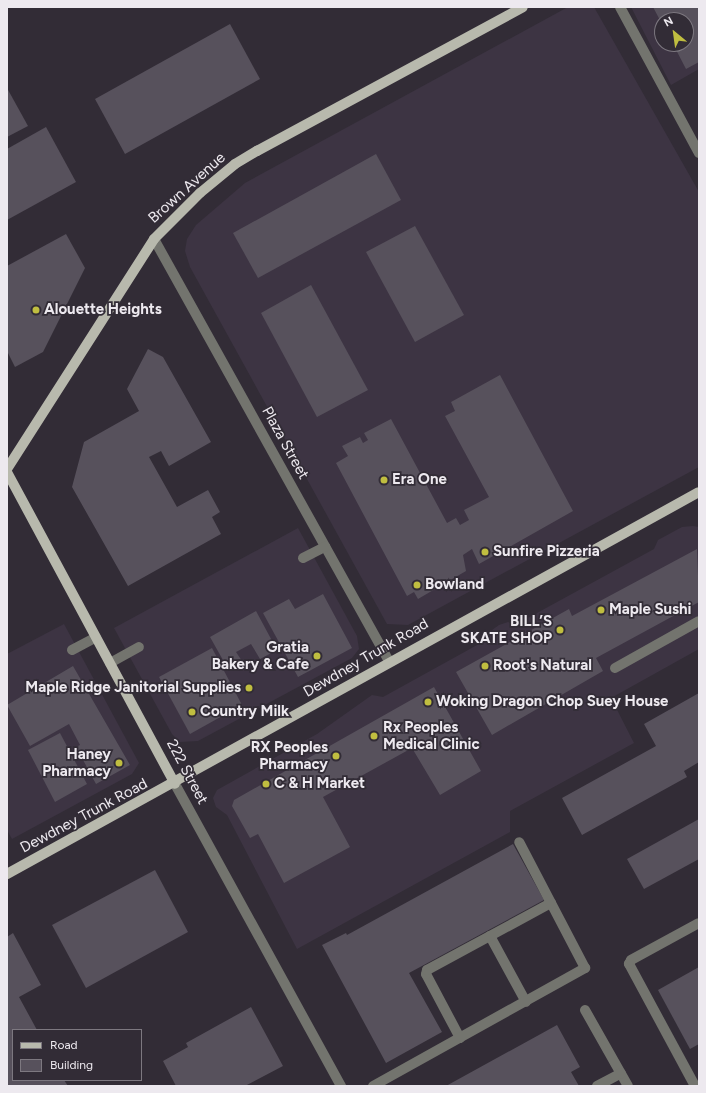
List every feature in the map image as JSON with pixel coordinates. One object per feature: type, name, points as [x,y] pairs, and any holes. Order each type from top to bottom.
[{"type":"main road","name":"Brown Avenue","points":[[7,469],[154,240],[200,193],[235,164],[523,7]]},
{"type":"main road","name":"222 Street","points":[[7,472],[175,784]]},
{"type":"main road","name":"Dewdney Trunk Road","points":[[7,874],[175,784],[389,662],[699,492]]},
{"type":"street","points":[[620,7],[699,153]]},
{"type":"street","name":"Plaza Street","points":[[154,240],[389,662]]},
{"type":"street","points":[[303,558],[325,547]]},
{"type":"street","points":[[616,668],[699,621]]},
{"type":"street","points":[[72,650],[96,636]]},
{"type":"street","points":[[110,663],[140,648]]},
{"type":"street","name":"222 Street","points":[[175,784],[341,1086]]},
{"type":"street","points":[[373,1086],[585,968],[519,842]]},
{"type":"street","points":[[460,1038],[426,972],[551,903]]},
{"type":"street","points":[[695,1086],[629,964],[631,960],[699,923]]},
{"type":"street","points":[[490,936],[526,1002]]},
{"type":"street","points":[[585,1010],[628,1086]]},
{"type":"street","points":[[597,1086],[621,1073]]},
{"type":"shaded area","points":[[568,7],[594,7],[699,192],[699,467],[408,625],[387,624],[190,267],[185,251],[187,239],[196,225],[245,183]]},
{"type":"shaded area","points":[[631,7],[699,7],[699,69],[671,85],[654,52],[694,52],[694,12],[654,12],[654,52]]},
{"type":"shaded area","points":[[682,527],[699,527],[699,649],[611,698],[634,743],[510,811],[510,832],[297,949],[227,815],[216,807],[213,798],[217,790],[317,734],[372,695],[383,697],[488,639],[492,630],[499,625],[508,622],[515,625],[654,549],[658,540]]},
{"type":"shaded area","points":[[298,528],[357,636],[359,649],[352,658],[198,741],[180,742],[172,734],[114,628]]},
{"type":"shaded area","points":[[64,624],[139,763],[132,774],[12,839],[7,830],[7,654]]},
{"type":"building","points":[[653,7],[699,7],[699,62],[686,69],[677,52],[694,52],[694,12],[656,12]]},
{"type":"building","points":[[230,24],[260,79],[125,154],[95,99]]},
{"type":"building","points":[[7,88],[28,126],[7,137]]},
{"type":"building","points":[[46,127],[76,182],[7,220],[7,149]]},
{"type":"building","points":[[376,154],[401,200],[258,278],[233,233]]},
{"type":"building","points":[[415,226],[464,315],[415,342],[366,252]]},
{"type":"building","name":"Alouette Heights","points":[[66,234],[85,268],[43,352],[15,367],[7,351],[7,266]]},
{"type":"building","points":[[311,285],[368,390],[317,417],[261,313]]},
{"type":"building","points":[[148,349],[163,357],[211,442],[169,466],[161,451],[149,457],[177,507],[208,490],[220,512],[212,517],[221,534],[128,586],[72,487],[84,442],[139,411],[127,389]]},
{"type":"building","name":"Era One","points":[[500,375],[573,511],[479,564],[472,549],[463,555],[466,571],[418,599],[414,592],[407,596],[336,463],[348,456],[342,446],[360,437],[363,443],[368,440],[364,433],[391,419],[447,523],[456,518],[460,525],[469,520],[464,510],[489,497],[445,416],[455,411],[451,402]]},
{"type":"building","points":[[697,549],[699,602],[596,658],[603,671],[492,735],[456,672],[569,609],[572,616]]},
{"type":"building","points":[[323,594],[352,648],[298,677],[263,613],[289,599],[295,609]]},
{"type":"building","points":[[256,611],[277,650],[260,659],[251,644],[236,652],[242,661],[228,669],[210,637]]},
{"type":"building","points":[[212,648],[242,705],[190,734],[159,677]]},
{"type":"building","points":[[73,666],[130,765],[96,784],[76,747],[80,745],[69,724],[30,746],[7,705]]},
{"type":"building","points":[[434,687],[481,771],[440,795],[412,748],[323,797],[350,847],[284,883],[258,834],[250,838],[232,806],[234,800]]},
{"type":"building","points":[[699,693],[699,762],[684,771],[687,777],[582,835],[562,798],[656,746],[644,724]]},
{"type":"building","points":[[60,733],[87,784],[55,802],[28,750]]},
{"type":"building","points":[[699,819],[699,859],[644,889],[627,859]]},
{"type":"building","points":[[513,844],[544,900],[409,973],[442,1032],[386,1063],[322,945],[346,933],[347,935]]},
{"type":"building","points":[[155,870],[188,932],[86,988],[52,925]]},
{"type":"building","points":[[13,933],[41,985],[19,997],[36,1029],[12,1029],[12,1081],[65,1081],[68,1086],[7,1086],[7,937]]},
{"type":"building","points":[[699,967],[699,1044],[690,1049],[658,990]]},
{"type":"building","points":[[251,1007],[283,1066],[245,1086],[176,1086],[163,1061],[188,1047],[186,1043]]},
{"type":"building","points":[[557,1025],[580,1067],[571,1072],[579,1086],[446,1086]]},
{"type":"place","name":"Alouette Heights","points":[[36,310]]},
{"type":"place","name":"Era One","points":[[384,480]]},
{"type":"place","name":"Sunfire Pizzeria","points":[[485,552]]},
{"type":"place","name":"Bowland","points":[[417,585]]},
{"type":"place","name":"Maple Sushi","points":[[601,610]]},
{"type":"place","name":"BILL’S SKATE SHOP","points":[[560,630]]},
{"type":"place","name":"Gratia Bakery & Cafe","points":[[317,656]]},
{"type":"place","name":"Root's Natural","points":[[485,666]]},
{"type":"place","name":"Maple Ridge Janitorial Supplies","points":[[249,688]]},
{"type":"place","name":"Woking Dragon Chop Suey House","points":[[428,702]]},
{"type":"place","name":"Country Milk","points":[[192,712]]},
{"type":"place","name":"Rx Peoples Medical Clinic","points":[[374,736]]},
{"type":"place","name":"RX Peoples Pharmacy","points":[[336,756]]},
{"type":"place","name":"Haney Pharmacy","points":[[119,763]]},
{"type":"place","name":"C & H Market","points":[[266,784]]}]
